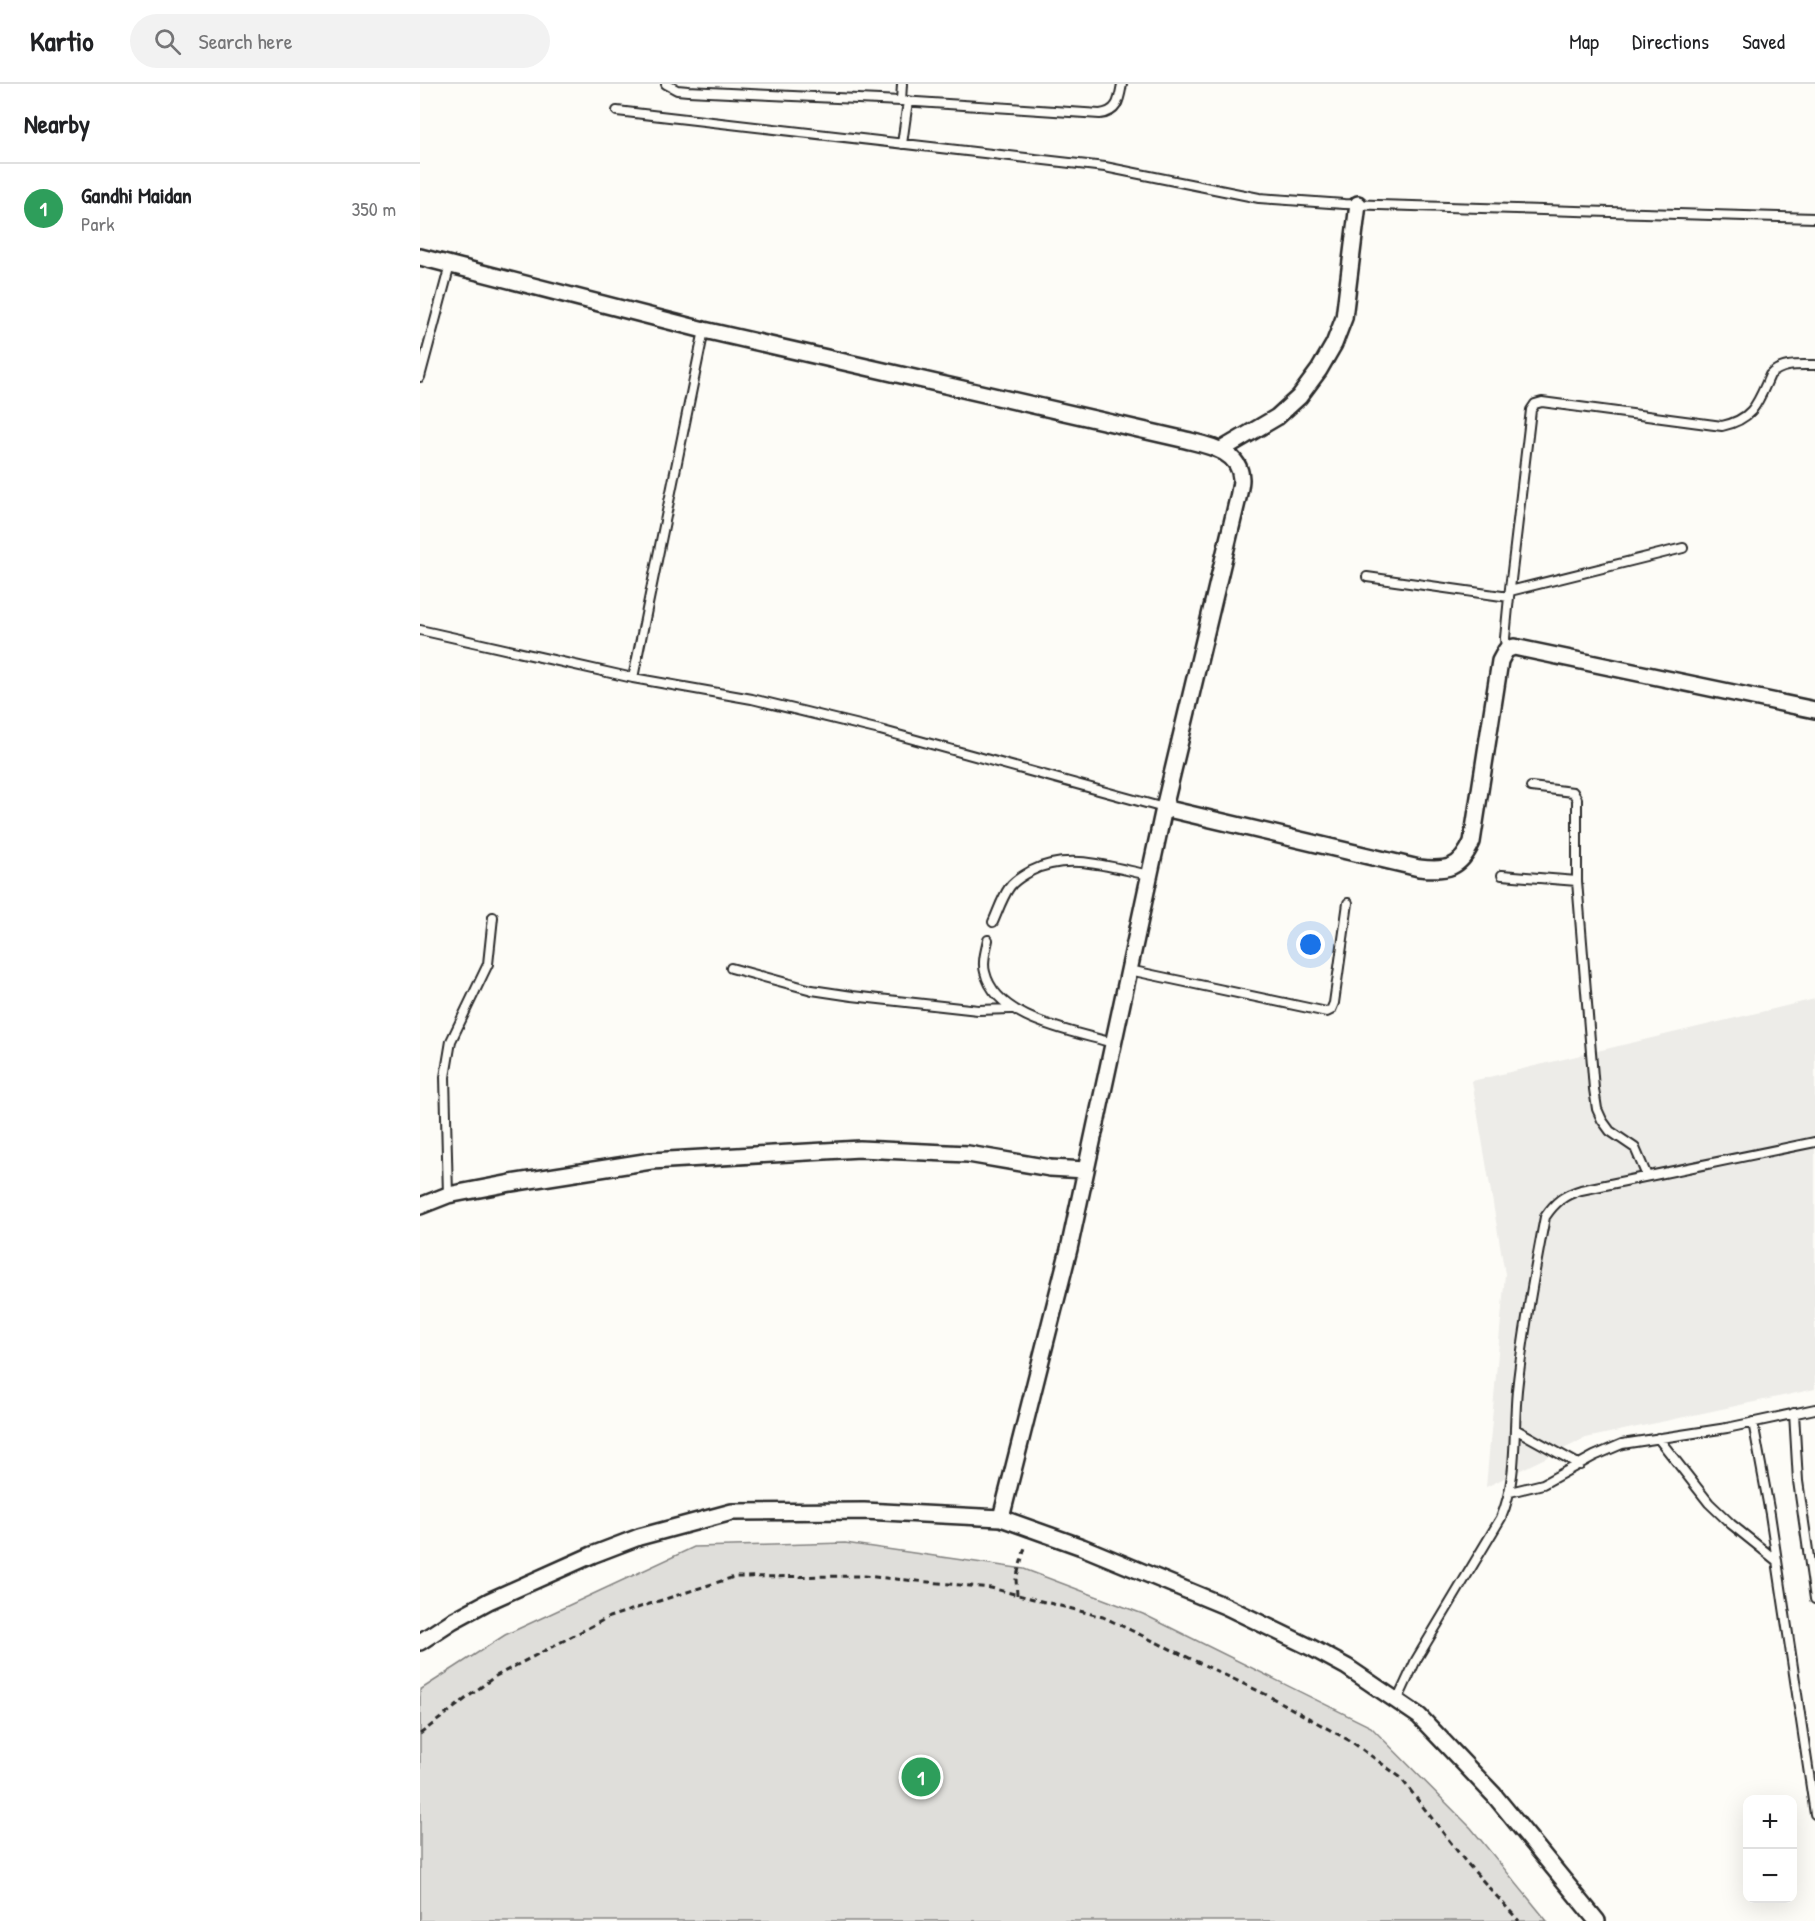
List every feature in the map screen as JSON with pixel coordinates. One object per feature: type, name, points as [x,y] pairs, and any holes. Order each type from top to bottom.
[{"type":"street","points":[[1221,450],[1277,417],[1299,397],[1319,370],[1334,344],[1344,318],[1358,204]]},
{"type":"street","points":[[420,257],[704,330],[1182,439],[1221,450],[1234,460],[1239,469],[1241,479],[1238,498],[1149,874],[1069,1249],[1001,1518]]},
{"type":"street","points":[[1164,808],[1419,868],[1436,870],[1459,863],[1466,856],[1472,842],[1500,661],[1506,651],[1514,647],[1815,710]]},
{"type":"street","points":[[420,1206],[448,1196],[510,1183],[651,1161],[860,1149],[968,1154],[1050,1167],[1086,1170]]},
{"type":"street","points":[[420,1642],[489,1601],[592,1555],[639,1537],[732,1512],[864,1511],[1001,1518],[1136,1569],[1225,1606],[1347,1667],[1419,1716],[1486,1787],[1597,1921]]},
{"type":"lane","points":[[666,84],[677,90],[688,91],[905,101],[1100,114],[1110,112],[1117,106],[1122,84]]},
{"type":"lane","points":[[902,84],[905,101],[902,144]]},
{"type":"lane","points":[[617,111],[1105,167],[1259,198],[1358,204],[1815,218]]},
{"type":"lane","points":[[420,377],[450,265]]},
{"type":"lane","points":[[633,678],[704,330]]},
{"type":"lane","points":[[1506,651],[1505,638],[1531,410],[1535,404],[1542,402],[1722,426],[1735,423],[1750,414],[1770,375],[1775,370],[1788,366],[1815,365]]},
{"type":"lane","points":[[1367,577],[1510,594],[1683,548]]},
{"type":"lane","points":[[420,630],[633,678],[752,699],[859,725],[1164,808]]},
{"type":"lane","points":[[1531,787],[1569,792],[1576,796],[1577,881],[1597,1108],[1610,1131],[1635,1148],[1647,1176]]},
{"type":"lane","points":[[993,922],[1008,888],[1015,881],[1051,863],[1085,862],[1149,874]]},
{"type":"lane","points":[[1502,875],[1577,881]]},
{"type":"lane","points":[[1129,970],[1327,1012],[1334,1004],[1348,903]]},
{"type":"lane","points":[[448,1196],[445,1077],[447,1059],[457,1025],[488,964],[493,917]]},
{"type":"lane","points":[[988,940],[984,972],[994,991],[1011,1009],[1027,1017],[1113,1043]]},
{"type":"lane","points":[[731,968],[812,990],[852,996],[978,1010],[1011,1009]]},
{"type":"lane","points":[[1397,1701],[1416,1660],[1501,1518],[1510,1492],[1520,1368],[1545,1217],[1552,1206],[1568,1194],[1815,1142]]},
{"type":"lane","points":[[1510,1492],[1543,1484],[1622,1444],[1815,1409]]},
{"type":"lane","points":[[1794,1413],[1798,1481],[1815,1599]]},
{"type":"lane","points":[[1753,1422],[1770,1514],[1815,1814]]},
{"type":"lane","points":[[1515,1429],[1580,1464]]},
{"type":"lane","points":[[1658,1438],[1709,1503],[1777,1561]]},
{"type":"lane","points":[[1808,1549],[1815,1537]]},
{"type":"path","points":[[1017,1595],[1016,1579],[1030,1529]]},
{"type":"path","points":[[420,1734],[494,1677],[609,1617],[734,1577],[864,1576],[991,1588],[1103,1617],[1265,1694],[1352,1742],[1400,1777],[1465,1861],[1519,1921]]},
{"type":"shaded area","points":[[1815,999],[1815,1389],[1586,1438],[1486,1487],[1505,1274],[1472,1081]]},
{"type":"shaded area","points":[[845,1543],[1024,1569],[1143,1614],[1371,1727],[1471,1828],[1547,1921],[420,1921],[420,1690],[505,1635],[694,1547]]},
{"type":"place","name":"Gandhi Maidan","points":[[921,1777]]}]
